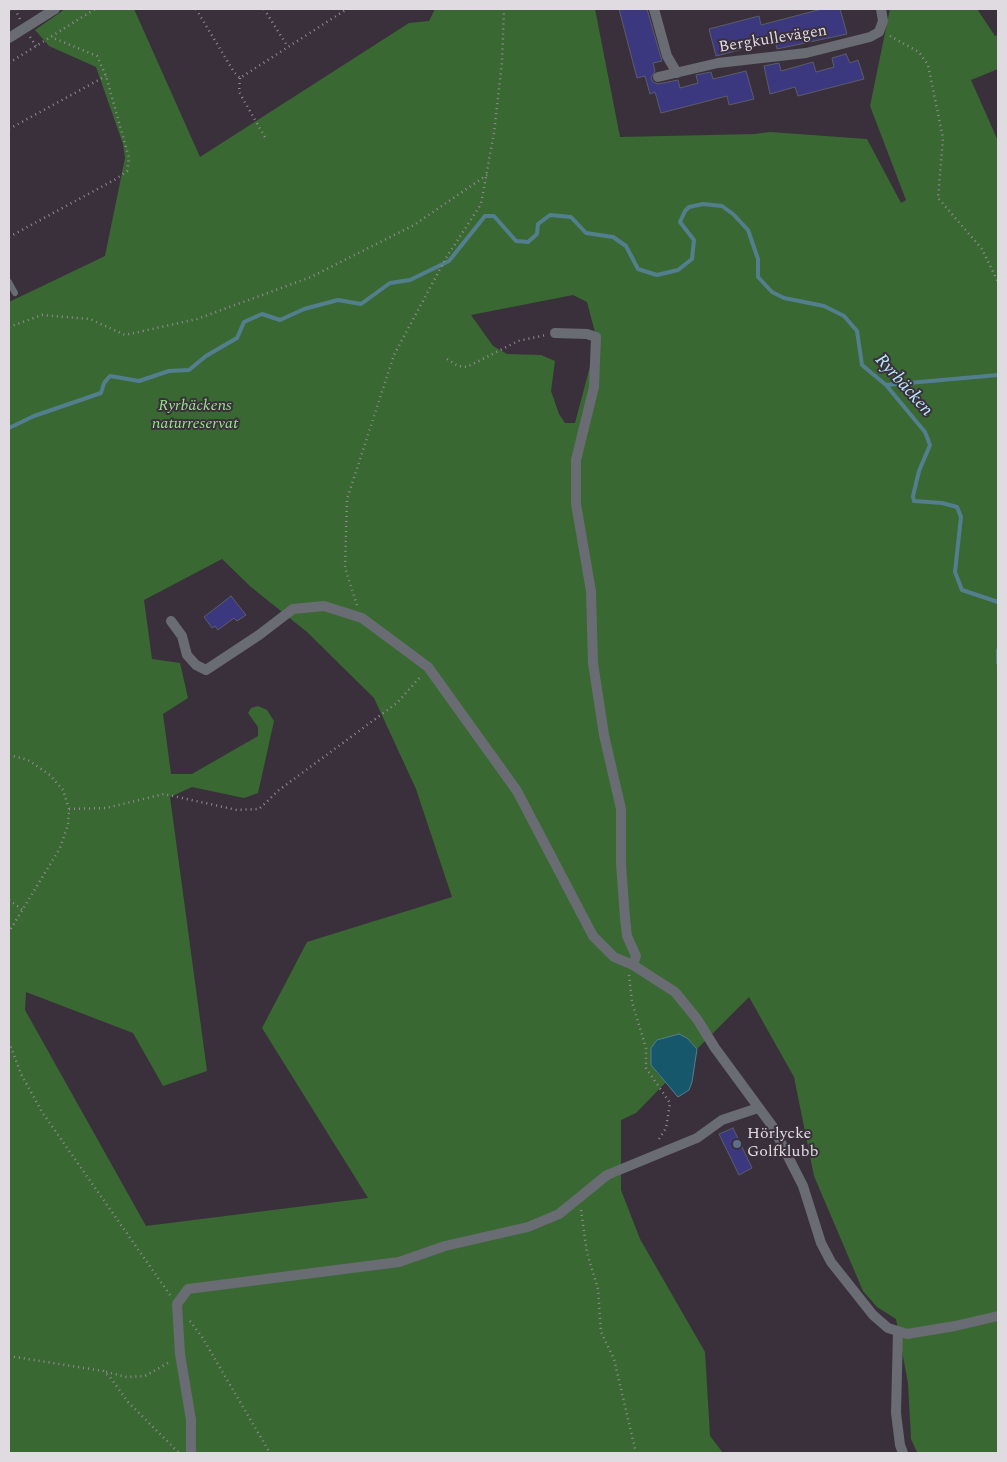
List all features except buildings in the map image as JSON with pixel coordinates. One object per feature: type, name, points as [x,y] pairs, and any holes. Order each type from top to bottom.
[{"type":"street","points":[[9,38],[55,9]]},
{"type":"street","points":[[654,9],[667,56],[677,73]]},
{"type":"street","points":[[879,32],[883,21],[881,9]]},
{"type":"street","name":"Bergkullevägen","points":[[658,77],[718,63],[806,53],[870,37],[879,32]]},
{"type":"street","points":[[555,333],[596,336],[594,387],[576,460],[575,495],[591,592],[593,663],[604,735],[621,809],[621,864],[625,918],[627,936],[636,956],[630,964]]},
{"type":"street","points":[[171,621],[182,636],[187,655],[196,665],[206,670],[259,635],[293,608],[324,606],[362,618],[428,667],[517,791],[593,936],[614,957],[630,964],[675,992],[697,1018],[715,1048],[773,1127],[803,1186],[821,1243],[831,1262],[873,1315],[888,1328],[898,1332],[918,1333],[998,1316]]},
{"type":"street","points":[[191,1453],[191,1420],[180,1354],[177,1304],[188,1289],[399,1262],[445,1246],[528,1227],[559,1214],[607,1175],[697,1138],[722,1120],[758,1108]]},
{"type":"street","points":[[898,1332],[896,1413],[900,1446],[903,1453]]},
{"type":"lane","points":[[9,282],[15,293]]},
{"type":"path","points":[[9,63],[95,9]]},
{"type":"path","points":[[196,9],[234,72],[240,78],[239,92],[266,139]]},
{"type":"path","points":[[264,9],[288,47]]},
{"type":"path","points":[[240,78],[347,9]]},
{"type":"path","points":[[362,618],[345,568],[347,499],[394,355],[446,258],[481,204],[487,176],[502,62],[504,9]]},
{"type":"path","points":[[879,32],[919,52],[928,66],[943,138],[938,198],[982,248],[998,282]]},
{"type":"path","points":[[9,237],[116,180],[127,171],[129,158],[106,76],[97,56],[51,37]]},
{"type":"path","points":[[9,129],[106,76]]},
{"type":"path","points":[[9,327],[42,315],[90,320],[125,335],[197,319],[320,272],[414,224],[487,176]]},
{"type":"path","points":[[447,360],[458,366],[467,366],[491,356],[518,341],[555,333]]},
{"type":"path","points":[[69,809],[106,808],[164,794],[237,810],[260,809],[279,790],[397,703],[428,667]]},
{"type":"path","points":[[9,755],[28,760],[50,775],[63,790],[69,809],[68,825],[60,848],[9,932]]},
{"type":"path","points":[[9,900],[23,910]]},
{"type":"path","points":[[630,964],[632,1002],[646,1048],[646,1068],[670,1103],[666,1128],[649,1157]]},
{"type":"path","points":[[9,1042],[21,1074],[42,1112],[202,1337],[270,1453]]},
{"type":"path","points":[[580,1196],[586,1253],[598,1289],[601,1332],[614,1359],[636,1453]]},
{"type":"path","points":[[9,1356],[103,1371],[127,1377],[145,1376],[180,1354]]},
{"type":"path","points":[[103,1371],[110,1377],[128,1402],[179,1453]]},
{"type":"green space","name":"Ryrbäckens naturreservat","points":[[65,9],[134,9],[200,157],[409,23],[429,21],[435,9],[595,9],[620,137],[770,132],[867,139],[901,203],[906,200],[870,106],[890,9],[977,9],[995,36],[998,35],[998,69],[971,80],[998,141],[998,1453],[917,1452],[911,1439],[908,1383],[896,1319],[877,1307],[863,1291],[814,1176],[794,1077],[749,997],[697,1049],[687,1038],[656,1072],[666,1082],[636,1113],[621,1120],[621,1190],[640,1239],[705,1352],[710,1436],[723,1453],[9,1453],[9,302],[105,256],[125,158],[123,144],[96,67],[49,46],[35,30]],"holes":[[[573,295],[587,302],[597,340],[575,423],[565,423],[559,414],[551,391],[555,361],[541,355],[507,354],[493,346],[471,315]],[[222,559],[251,587],[307,632],[374,698],[416,789],[452,897],[307,942],[262,1028],[368,1198],[146,1226],[25,1010],[26,992],[133,1033],[163,1086],[207,1071],[170,797],[192,787],[244,798],[258,793],[274,721],[267,710],[258,706],[251,708],[248,713],[258,727],[258,736],[192,774],[171,774],[163,714],[188,698],[180,663],[152,659],[144,600]]]},
{"type":"water","points":[[679,1034],[687,1038],[697,1049],[689,1090],[678,1097],[651,1065],[651,1048],[657,1040]]},
{"type":"waterway","name":"Ryrbäcken","points":[[9,428],[34,416],[101,393],[104,383],[110,376],[139,381],[169,371],[189,370],[206,356],[237,338],[244,322],[262,314],[280,320],[304,309],[338,300],[361,304],[390,283],[410,280],[449,261],[485,216],[494,216],[516,241],[528,242],[537,234],[538,224],[550,215],[571,217],[586,233],[613,237],[626,246],[638,269],[657,275],[678,270],[692,259],[694,240],[680,222],[685,211],[689,207],[703,204],[722,206],[733,214],[748,230],[758,259],[758,277],[772,292],[784,298],[824,306],[844,316],[857,331],[862,365],[886,385],[925,432],[930,445],[919,471],[913,496],[914,501],[942,503],[957,507],[961,517],[955,572],[962,590],[998,602]]},
{"type":"waterway","points":[[886,385],[998,375]]},
{"type":"waterway","name":"Ryrbäcken","points":[[998,650],[998,663]]},
{"type":"place","name":"Hörlycke Golfklubb","points":[[737,1144]]}]
